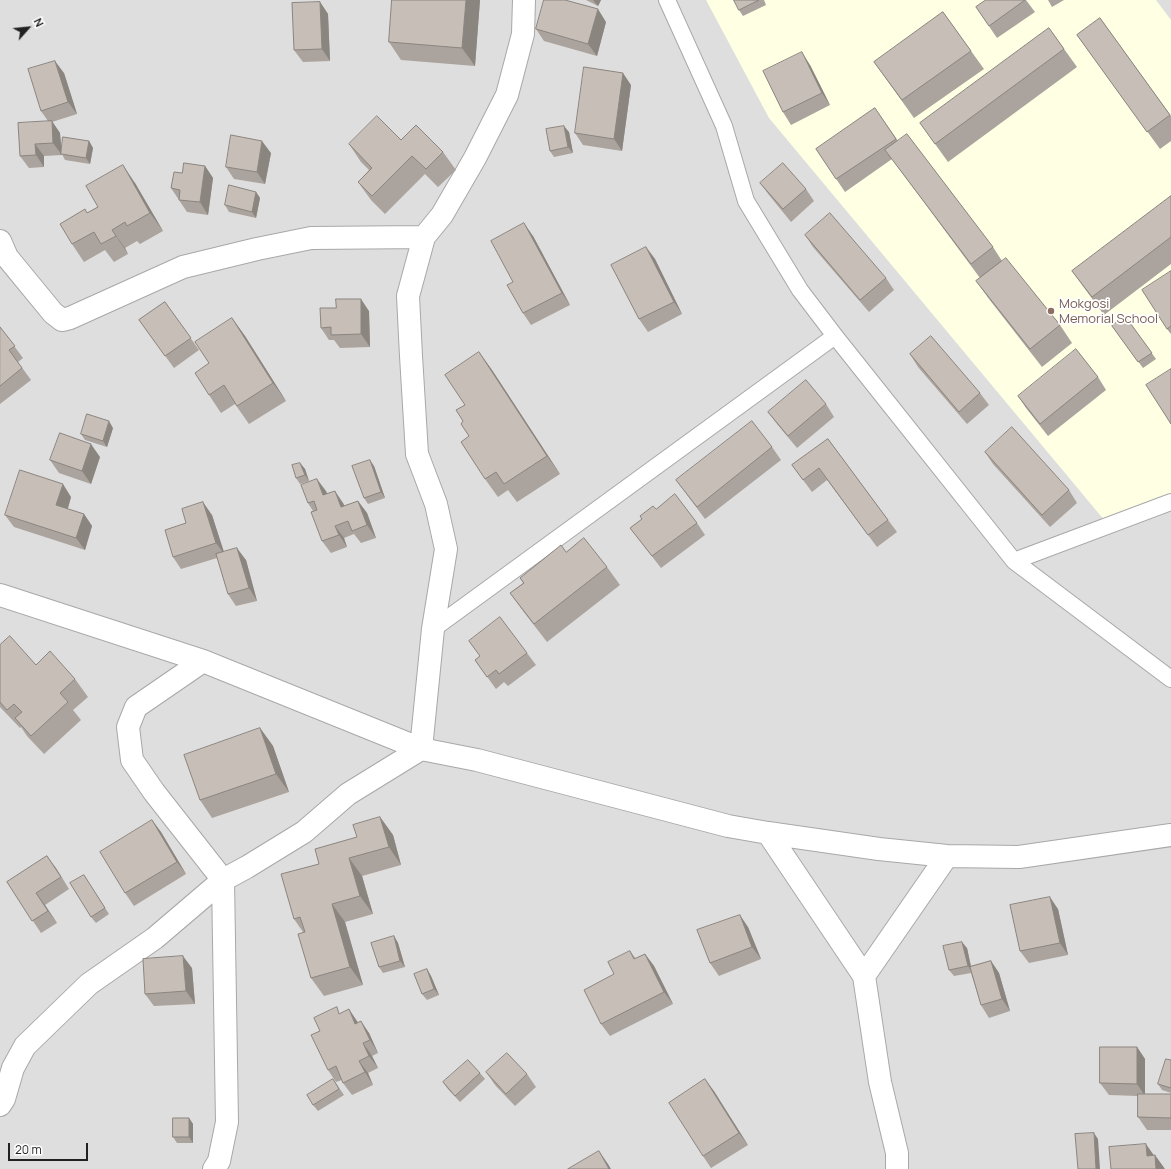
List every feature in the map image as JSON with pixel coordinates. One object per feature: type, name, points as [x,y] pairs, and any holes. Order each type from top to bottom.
[{"type":"street","points":[[421,749],[433,629],[446,549],[436,504],[417,454],[408,296],[424,237],[442,215],[475,158],[507,95],[523,34],[524,0]]},
{"type":"street","points":[[0,241],[7,257],[53,313],[62,320],[70,318],[183,267],[257,249],[310,238],[424,237]]},
{"type":"street","points":[[0,595],[203,661],[421,749],[477,760],[728,826],[768,834],[879,849],[947,856],[1019,858],[1171,835]]},
{"type":"street","points":[[203,661],[136,707],[128,727],[132,760],[154,792],[223,880],[226,1122],[218,1161],[214,1169]]},
{"type":"street","points":[[0,1104],[4,1099],[13,1068],[25,1046],[89,984],[155,938],[223,880],[304,832],[348,794],[421,749]]},
{"type":"street","points":[[768,834],[864,976],[880,1082],[897,1153],[897,1169]]},
{"type":"street","points":[[864,976],[947,856]]},
{"type":"lane","points":[[667,0],[724,126],[746,201],[800,290],[1014,561],[1171,679]]},
{"type":"lane","points":[[433,629],[835,336]]},
{"type":"lane","points":[[1014,561],[1171,502]]},
{"type":"shaded area","points":[[0,0],[1171,0],[1171,1169],[0,1169]]},
{"type":"shaded area","name":"Mokgosi Memorial School","points":[[706,0],[1156,0],[1171,20],[1171,504],[1110,527],[769,118]]},
{"type":"building","points":[[392,0],[466,0],[462,48],[389,42]]},
{"type":"building","points":[[544,0],[565,0],[598,9],[588,44],[536,29]]},
{"type":"building","points":[[734,0],[759,0],[739,10]]},
{"type":"building","points":[[986,0],[1025,0],[989,26],[976,7]]},
{"type":"building","points":[[320,2],[322,49],[294,50],[292,3]]},
{"type":"building","points":[[943,12],[971,51],[902,100],[874,62]]},
{"type":"building","points":[[1100,18],[1170,115],[1147,132],[1077,35]]},
{"type":"building","points":[[1049,28],[1064,49],[935,144],[920,123]]},
{"type":"building","points":[[802,52],[822,93],[783,112],[763,71]]},
{"type":"building","points":[[55,61],[68,102],[41,111],[28,69]]},
{"type":"building","points":[[584,67],[623,73],[614,139],[575,133]]},
{"type":"building","points":[[875,108],[896,139],[836,179],[816,149]]},
{"type":"building","points":[[377,116],[401,140],[416,125],[443,152],[426,169],[412,156],[372,196],[358,182],[372,168],[349,144]]},
{"type":"building","points":[[52,121],[53,143],[35,144],[36,155],[20,156],[18,123]]},
{"type":"building","points":[[564,126],[568,147],[550,151],[546,129]]},
{"type":"building","points":[[907,134],[993,247],[971,264],[885,150]]},
{"type":"building","points":[[231,135],[262,141],[257,172],[226,167]]},
{"type":"building","points":[[63,137],[89,141],[86,158],[61,154]]},
{"type":"building","points":[[184,163],[205,166],[200,202],[179,200],[180,190],[171,188],[174,172],[182,173]]},
{"type":"building","points":[[783,163],[806,189],[783,209],[760,183]]},
{"type":"building","points":[[123,165],[150,213],[127,226],[125,222],[112,230],[116,236],[101,244],[94,232],[72,244],[60,224],[85,209],[87,213],[98,207],[86,186]]},
{"type":"building","points":[[229,185],[256,192],[252,212],[225,205]]},
{"type":"building","points":[[1171,196],[1171,237],[1092,297],[1072,271]]},
{"type":"building","points":[[830,213],[886,278],[860,300],[805,235]]},
{"type":"building","points":[[524,223],[562,293],[523,313],[507,285],[513,282],[491,241]]},
{"type":"building","points":[[646,247],[674,302],[639,319],[611,265]]},
{"type":"building","points":[[1006,258],[1060,325],[1030,349],[976,281]]},
{"type":"building","points":[[1171,271],[1171,326],[1167,329],[1142,290]]},
{"type":"building","points":[[336,299],[361,299],[361,334],[331,335],[331,327],[321,328],[320,308],[336,308]]},
{"type":"building","points":[[165,302],[191,338],[165,356],[139,320]]},
{"type":"building","points":[[1125,316],[1152,353],[1138,362],[1112,326]]},
{"type":"building","points":[[232,318],[273,383],[237,406],[224,385],[209,395],[195,373],[209,363],[195,342]]},
{"type":"building","points":[[0,327],[15,346],[9,350],[22,368],[0,386]]},
{"type":"building","points":[[931,336],[980,393],[959,412],[910,354]]},
{"type":"building","points":[[1076,349],[1098,377],[1040,424],[1018,396]]},
{"type":"building","points":[[479,352],[547,456],[504,484],[496,472],[485,479],[461,442],[469,436],[461,424],[463,421],[456,410],[465,405],[445,375]]},
{"type":"building","points":[[1171,369],[1171,424],[1146,385]]},
{"type":"building","points":[[806,380],[826,404],[788,436],[768,412]]},
{"type":"building","points":[[87,414],[109,421],[103,441],[81,434]]},
{"type":"building","points":[[752,421],[772,447],[697,507],[676,480]]},
{"type":"building","points":[[1012,427],[1069,490],[1042,515],[985,452]]},
{"type":"building","points":[[60,433],[91,444],[82,471],[50,460]]},
{"type":"building","points":[[828,439],[888,520],[868,535],[819,468],[803,480],[792,465]]},
{"type":"building","points":[[370,460],[381,492],[364,498],[352,466]]},
{"type":"building","points":[[300,463],[305,475],[296,478],[292,465]]},
{"type":"building","points":[[20,470],[63,484],[56,505],[84,514],[76,538],[5,515]]},
{"type":"building","points":[[317,479],[323,495],[335,491],[341,507],[358,501],[367,525],[352,531],[348,521],[335,526],[339,535],[322,541],[311,512],[317,510],[314,501],[308,503],[301,485]]},
{"type":"building","points":[[675,494],[697,523],[652,556],[630,528],[642,519],[640,516],[653,506],[656,509]]},
{"type":"building","points":[[203,502],[216,543],[173,557],[165,530],[186,523],[182,509]]},
{"type":"building","points":[[584,538],[607,567],[534,624],[510,593],[524,583],[520,578],[561,545],[566,552]]},
{"type":"building","points":[[237,548],[249,588],[228,594],[216,554]]},
{"type":"building","points":[[500,617],[527,653],[499,674],[496,670],[487,677],[475,660],[480,656],[469,641]]},
{"type":"building","points":[[10,636],[36,665],[50,651],[75,679],[60,693],[68,702],[31,736],[15,718],[22,712],[14,704],[7,710],[0,702],[0,645]]},
{"type":"building","points":[[260,728],[276,774],[200,800],[184,755]]},
{"type":"building","points":[[380,817],[389,847],[349,858],[360,896],[332,904],[350,967],[311,978],[298,934],[305,932],[300,917],[294,919],[281,874],[319,864],[315,849],[357,837],[353,825]]},
{"type":"building","points":[[152,820],[177,862],[125,893],[100,852]]},
{"type":"building","points":[[47,856],[61,877],[36,893],[48,911],[32,921],[7,882]]},
{"type":"building","points":[[84,875],[105,908],[91,917],[70,883]]},
{"type":"building","points":[[1050,897],[1060,943],[1020,951],[1010,905]]},
{"type":"building","points":[[740,915],[752,947],[710,963],[697,930]]},
{"type":"building","points":[[394,936],[400,961],[379,967],[371,943]]},
{"type":"building","points":[[962,942],[968,966],[949,970],[943,946]]},
{"type":"building","points":[[630,951],[634,959],[645,954],[664,992],[601,1024],[584,990],[614,974],[608,962]]},
{"type":"building","points":[[183,956],[186,991],[145,994],[143,959]]},
{"type":"building","points":[[991,961],[1002,999],[981,1005],[970,967]]},
{"type":"building","points":[[427,969],[434,989],[422,994],[414,974]]},
{"type":"building","points":[[337,1007],[339,1014],[349,1009],[355,1024],[361,1021],[370,1040],[363,1043],[369,1056],[359,1061],[365,1072],[343,1083],[336,1066],[328,1070],[311,1035],[320,1031],[314,1018]]},
{"type":"building","points":[[1100,1047],[1137,1047],[1137,1084],[1100,1083]]},
{"type":"building","points":[[507,1053],[527,1074],[506,1094],[486,1072]]},
{"type":"building","points":[[1166,1059],[1171,1060],[1171,1088],[1158,1084]]},
{"type":"building","points":[[468,1060],[480,1073],[455,1096],[443,1082]]},
{"type":"building","points":[[333,1079],[339,1089],[313,1105],[307,1095]]},
{"type":"building","points":[[705,1079],[739,1133],[703,1156],[669,1103]]},
{"type":"building","points":[[1138,1094],[1171,1094],[1171,1118],[1138,1117]]},
{"type":"building","points":[[173,1118],[189,1118],[189,1137],[173,1137]]},
{"type":"building","points":[[1094,1133],[1096,1169],[1078,1169],[1075,1134]]},
{"type":"building","points":[[1146,1144],[1147,1156],[1155,1155],[1156,1169],[1111,1169],[1109,1147]]},
{"type":"building","points":[[599,1151],[609,1169],[568,1169]]},
{"type":"place","name":"Mokgosi Memorial School","points":[[1051,311]]}]
